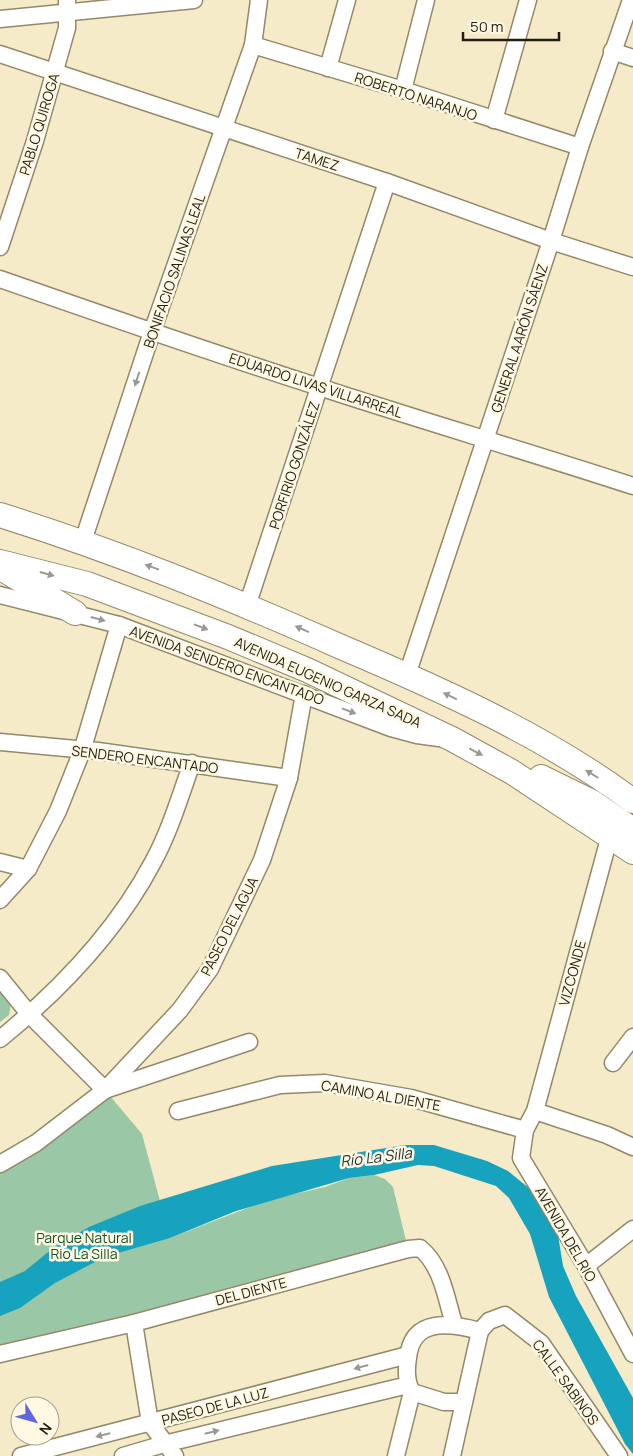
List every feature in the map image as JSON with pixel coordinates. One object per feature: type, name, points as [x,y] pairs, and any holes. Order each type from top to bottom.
[{"type":"highway","points":[[0,515],[83,541],[178,576],[407,675],[511,727],[567,758],[633,801]]},
{"type":"highway","name":"AVENIDA EUGENIO GARZA SADA","points":[[0,562],[87,584],[228,637],[307,670],[452,739],[512,772],[633,852]]},
{"type":"highway","points":[[0,568],[75,613]]},
{"type":"highway","points":[[512,772],[535,775],[569,789],[633,830]]},
{"type":"street","points":[[0,19],[67,6],[194,0]]},
{"type":"street","name":"BONIFACIO SALINAS LEAL","points":[[83,541],[152,332],[253,45],[258,0]]},
{"type":"street","points":[[328,68],[347,0]]},
{"type":"street","points":[[403,90],[426,0]]},
{"type":"street","points":[[494,120],[528,0]]},
{"type":"street","name":"GENERAL AARÓN SÁENZ","points":[[407,675],[551,241],[580,147],[631,0]]},
{"type":"street","name":"PABLO QUIROGA","points":[[0,246],[35,141],[67,28],[67,6]]},
{"type":"street","name":"ROBERTO NARANJO","points":[[253,45],[403,90],[580,147]]},
{"type":"street","points":[[612,51],[633,58]]},
{"type":"street","name":"TAMEZ","points":[[0,54],[387,182],[551,241],[633,267]]},
{"type":"street","name":"PORFIRIO GONZÁLEZ","points":[[247,606],[387,182]]},
{"type":"street","name":"EDUARDO LIVAS VILLARREAL","points":[[0,278],[152,332],[320,388],[486,438],[633,486]]},
{"type":"street","name":"AVENIDA SENDERO ENCANTADO","points":[[0,595],[119,625],[391,728],[416,735],[452,739]]},
{"type":"street","points":[[0,900],[28,869],[58,810],[82,751],[119,625]]},
{"type":"street","name":"PASEO DEL AGUA","points":[[0,1164],[36,1143],[105,1090],[180,1010],[210,969],[262,860],[289,778],[304,694]]},
{"type":"street","name":"SENDERO ENCANTADO","points":[[0,742],[98,751],[289,778]]},
{"type":"street","points":[[0,1039],[30,1014],[102,941],[154,861],[192,763]]},
{"type":"street","name":"VIZCONDE","points":[[535,1112],[610,836]]},
{"type":"street","points":[[0,862],[28,869]]},
{"type":"street","points":[[0,978],[30,1014],[105,1090],[249,1042]]},
{"type":"street","points":[[613,1063],[633,1037]]},
{"type":"street","name":"CAMINO AL DIENTE","points":[[178,1111],[264,1088],[298,1083],[325,1083],[411,1098],[525,1130]]},
{"type":"street","points":[[535,1112],[607,1135],[633,1147]]},
{"type":"street","name":"AVENIDA DEL RIO","points":[[535,1112],[525,1130],[521,1158],[586,1266],[633,1354]]},
{"type":"street","points":[[586,1266],[633,1229]]},
{"type":"street","name":"DEL DIENTE","points":[[0,1354],[134,1323],[408,1249],[420,1248],[429,1255],[436,1266],[454,1324]]},
{"type":"street","name":"CALLE SABINOS","points":[[480,1331],[489,1321],[505,1315],[524,1327],[542,1343],[619,1456]]},
{"type":"street","points":[[134,1323],[150,1423],[171,1452]]},
{"type":"street","points":[[396,1456],[410,1388],[408,1355],[412,1340],[426,1328],[454,1324],[480,1331],[452,1456]]},
{"type":"street","name":"PASEO DE LA LUZ","points":[[21,1456],[408,1355]]},
{"type":"street","points":[[410,1388],[444,1402],[464,1402]]},
{"type":"street","name":"PASEO DE LA LUZ","points":[[123,1456],[171,1452],[410,1388]]},
{"type":"green space","points":[[0,992],[11,1004],[9,1015],[0,1022]]},
{"type":"green space","name":"Parque Natural Rio La Silla","points":[[105,1090],[142,1134],[170,1238],[268,1200],[325,1187],[349,1178],[374,1175],[385,1179],[393,1187],[408,1249],[0,1352],[0,1164]]},
{"type":"water","name":"Río La Silla","points":[[405,1145],[434,1145],[487,1161],[508,1171],[530,1189],[558,1235],[563,1266],[576,1296],[633,1398],[633,1454],[625,1444],[549,1297],[530,1234],[509,1198],[496,1186],[434,1166],[418,1165],[374,1175],[349,1178],[236,1211],[170,1238],[118,1253],[93,1263],[55,1283],[20,1308],[0,1316],[0,1282],[25,1271],[53,1248],[89,1227],[140,1206],[272,1166]]}]
